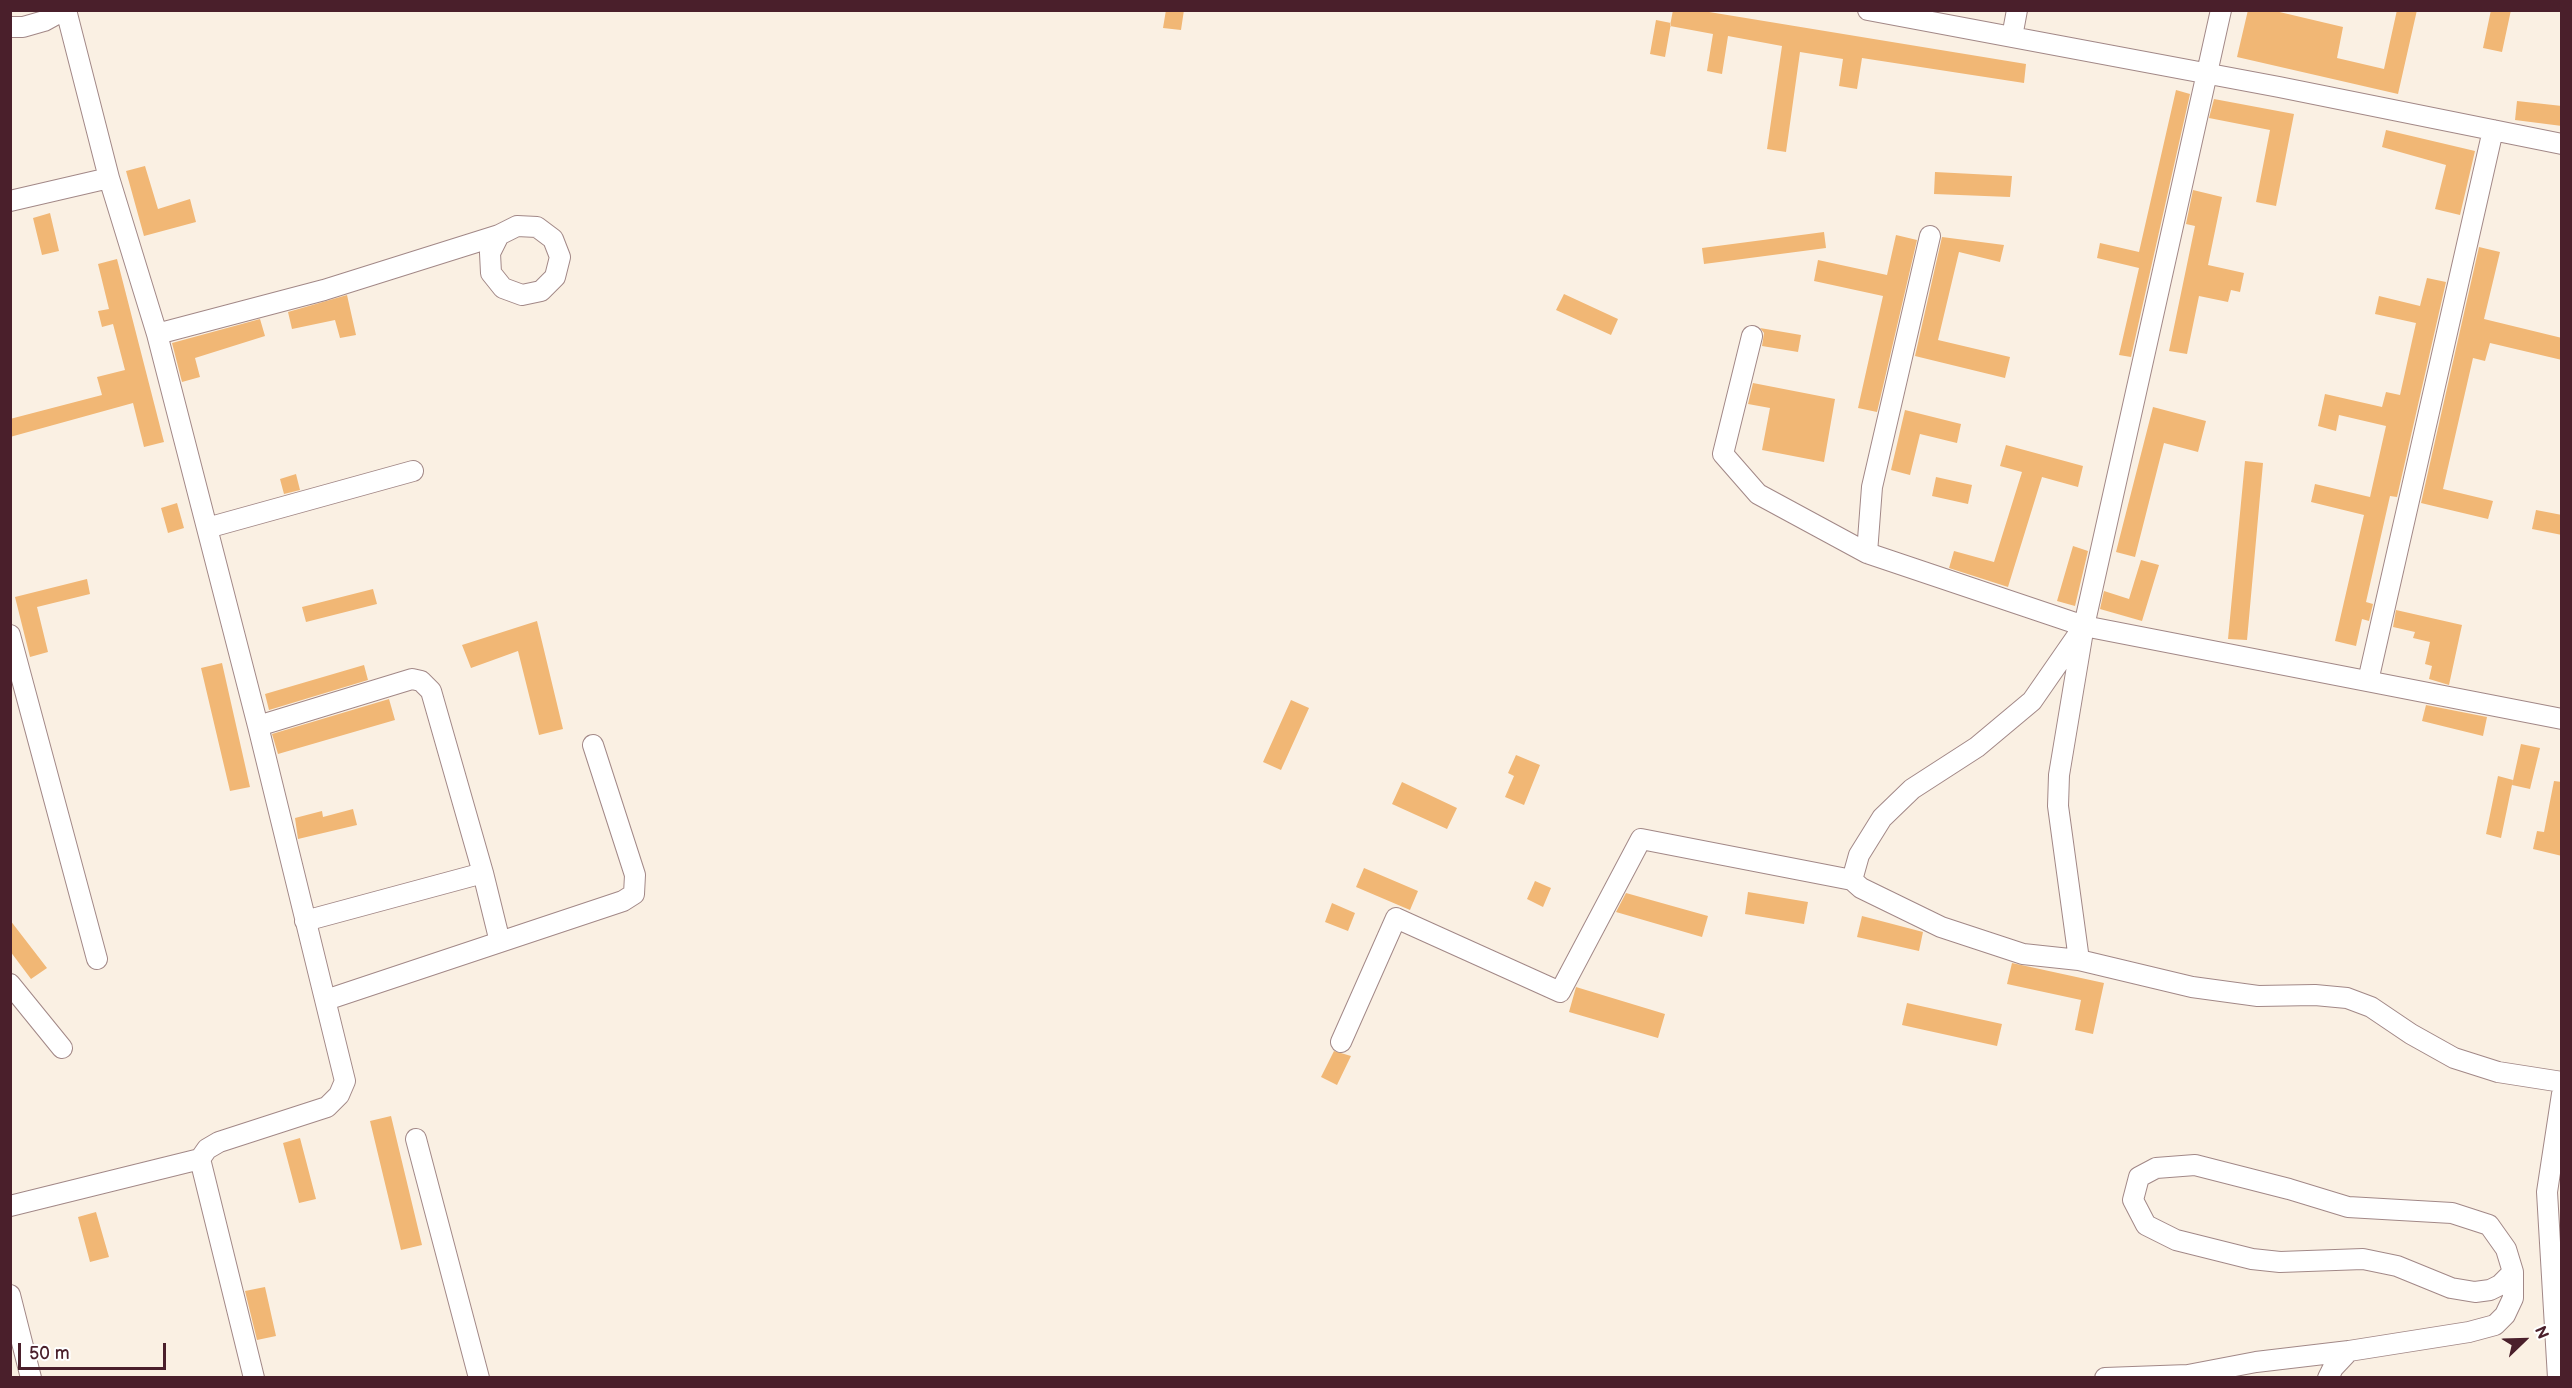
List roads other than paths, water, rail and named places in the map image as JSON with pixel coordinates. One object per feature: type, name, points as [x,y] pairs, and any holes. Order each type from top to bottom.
[{"type":"street","points":[[10,27],[23,27],[44,21],[65,10],[109,178],[157,334],[258,726],[345,1081],[339,1095],[327,1107],[219,1142],[207,1149],[200,1159],[10,1206]]},
{"type":"street","points":[[1868,10],[2562,144]]},
{"type":"street","points":[[2012,37],[2017,10]]},
{"type":"street","points":[[2079,960],[2058,806],[2059,774],[2084,626],[2221,10]]},
{"type":"street","points":[[2368,681],[2493,130]]},
{"type":"street","points":[[10,201],[109,178]]},
{"type":"street","points":[[157,334],[324,290],[499,235]]},
{"type":"street","points":[[1867,552],[1872,488],[1930,236]]},
{"type":"street","points":[[1752,336],[1723,454],[1758,494],[1867,552],[2084,626],[2562,719]]},
{"type":"street","points":[[207,528],[413,471]]},
{"type":"street","points":[[1852,880],[1859,855],[1882,818],[1912,789],[1977,747],[2032,701],[2084,626]]},
{"type":"street","points":[[10,635],[97,958]]},
{"type":"street","points":[[258,726],[412,679],[421,681],[431,692],[483,873],[500,942]]},
{"type":"street","points":[[326,1000],[623,901],[634,894],[635,875],[593,745]]},
{"type":"street","points":[[1341,1042],[1396,918],[1560,992],[1641,839],[1852,880],[1861,888],[1941,927],[2023,954],[2079,960],[2192,987],[2258,996],[2314,995],[2347,998],[2371,1007],[2411,1034],[2454,1058],[2498,1072],[2562,1082]]},
{"type":"street","points":[[305,921],[483,873]]},
{"type":"street","points":[[10,984],[62,1048]]},
{"type":"street","points":[[2558,1377],[2547,1192],[2562,1094]]},
{"type":"street","points":[[416,1139],[479,1377]]},
{"type":"street","points":[[200,1159],[254,1377]]},
{"type":"street","points":[[2105,1377],[2188,1375],[2256,1362],[2349,1351],[2469,1332],[2495,1325],[2505,1315],[2513,1298],[2513,1272],[2506,1249],[2489,1225],[2452,1213],[2348,1207],[2195,1165],[2156,1168],[2139,1177],[2133,1200],[2146,1225],[2176,1240],[2252,1258],[2280,1262],[2363,1259],[2397,1266],[2451,1288],[2475,1292],[2490,1290],[2500,1285],[2513,1272]]},
{"type":"street","points":[[10,1295],[30,1377]]},
{"type":"street","points":[[2328,1377],[2349,1351]]}]
